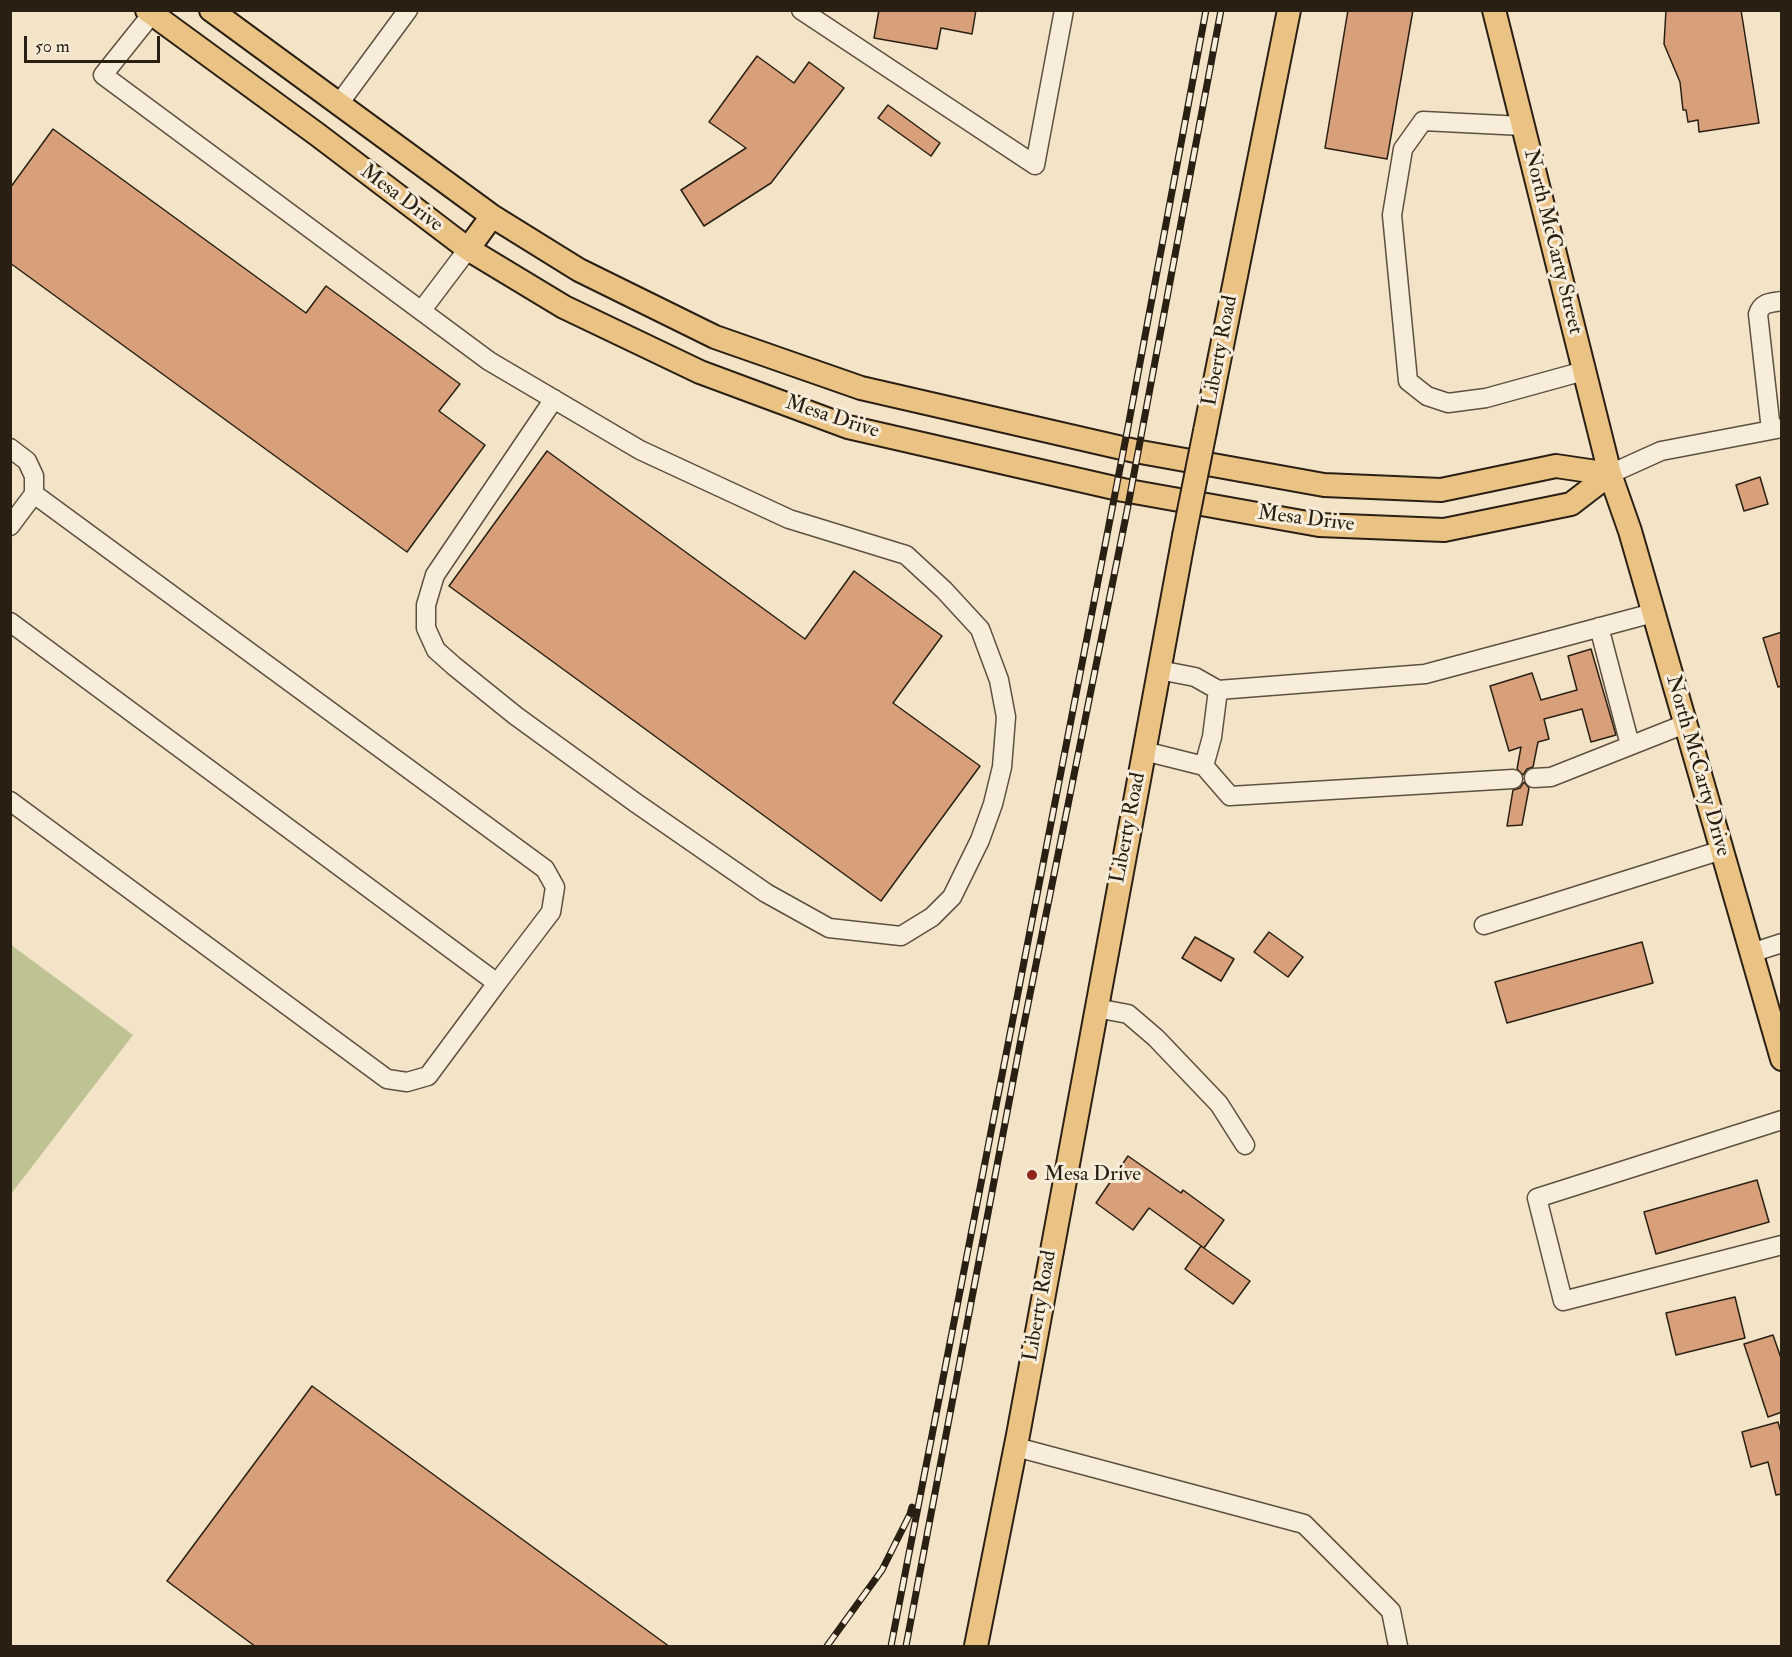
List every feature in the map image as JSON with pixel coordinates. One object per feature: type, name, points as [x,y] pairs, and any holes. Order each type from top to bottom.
[{"type":"main road","name":"Mesa Drive","points":[[211,10],[492,216],[579,270],[715,337],[861,388],[1135,451],[1324,485],[1441,490],[1556,466],[1610,474]]},
{"type":"main road","name":"Liberty Road","points":[[976,1647],[1016,1447],[1184,536],[1289,10]]},
{"type":"main road","name":"North McCarty Street","points":[[1494,10],[1610,474]]},
{"type":"main road","name":"Mesa Drive","points":[[151,12],[468,249],[564,306],[700,372],[848,427],[1123,490],[1319,525],[1444,530],[1571,504],[1610,474]]},
{"type":"main road","points":[[318,135],[338,105]]},
{"type":"main road","points":[[468,249],[492,216]]},
{"type":"main road","name":"North McCarty Drive","points":[[1610,474],[1630,531],[1782,1059]]},
{"type":"street","points":[[338,105],[408,10]]},
{"type":"street","points":[[801,10],[1035,165],[1064,10]]},
{"type":"street","points":[[151,12],[103,75],[489,361],[554,399],[640,450],[789,519],[906,555],[945,590],[980,629],[999,680],[1006,717],[1002,767],[993,804],[980,840],[952,897],[932,917],[901,936],[829,928],[766,893],[636,803],[516,716],[436,650],[426,628],[426,604],[435,575],[554,399]]},
{"type":"street","points":[[1523,126],[1423,122],[1403,149],[1392,215],[1408,381],[1427,396],[1448,403],[1486,398],[1584,371]]},
{"type":"street","points":[[422,310],[468,249]]},
{"type":"street","points":[[1776,429],[1758,314],[1765,304],[1782,301]]},
{"type":"street","name":"Mesa Drive","points":[[1610,474],[1661,451],[1776,429]]},
{"type":"street","points":[[10,448],[27,461],[34,476],[34,494],[10,526]]},
{"type":"street","points":[[10,801],[387,1079],[407,1082],[428,1076],[551,912],[555,887],[545,869],[34,494]]},
{"type":"street","points":[[1159,670],[1196,677],[1218,690],[1425,674],[1653,613]]},
{"type":"street","points":[[10,622],[497,983]]},
{"type":"street","points":[[1599,627],[1630,746]]},
{"type":"street","points":[[1203,766],[1212,737],[1218,690]]},
{"type":"street","points":[[1534,778],[1551,777],[1685,724]]},
{"type":"street","points":[[1144,751],[1203,766],[1230,796],[1513,779]]},
{"type":"street","points":[[1484,925],[1722,850]]},
{"type":"street","points":[[1751,953],[1782,943]]},
{"type":"street","points":[[1096,1008],[1128,1014],[1156,1038],[1219,1104],[1245,1145]]},
{"type":"street","points":[[1782,1120],[1537,1198],[1563,1300],[1782,1245]]},
{"type":"street","points":[[1016,1447],[1304,1524],[1391,1611],[1398,1647]]},
{"type":"green space","points":[[10,944],[133,1035],[11,1194],[10,1194]]},
{"type":"building","points":[[879,10],[976,10],[972,34],[941,28],[937,49],[874,38]]},
{"type":"building","points":[[1348,10],[1413,10],[1387,159],[1325,148]]},
{"type":"building","points":[[1666,10],[1741,10],[1759,123],[1699,132],[1698,120],[1688,122],[1686,110],[1683,110],[1680,82],[1664,44]]},
{"type":"building","points":[[757,56],[794,83],[809,62],[844,88],[771,183],[704,226],[681,190],[746,148],[709,122]]},
{"type":"building","points":[[888,105],[940,143],[931,156],[878,118]]},
{"type":"building","points":[[53,129],[306,313],[326,286],[460,384],[439,411],[485,445],[407,552],[10,263],[10,188]]},
{"type":"building","points":[[547,451],[805,639],[854,571],[942,636],[893,703],[980,766],[881,901],[449,586]]},
{"type":"building","points":[[1760,477],[1768,504],[1744,511],[1736,485]]},
{"type":"building","points":[[1782,632],[1782,686],[1778,687],[1763,638]]},
{"type":"building","points":[[1591,649],[1616,735],[1591,742],[1582,709],[1544,719],[1549,739],[1538,742],[1533,767],[1527,769],[1523,775],[1517,769],[1521,747],[1509,751],[1490,686],[1532,673],[1541,700],[1577,690],[1568,656]]},
{"type":"building","points":[[1524,782],[1529,788],[1522,825],[1507,826],[1513,790],[1520,788]]},
{"type":"building","points":[[1269,932],[1303,957],[1288,977],[1254,952]]},
{"type":"building","points":[[1195,937],[1234,959],[1221,981],[1182,958]]},
{"type":"building","points":[[1642,942],[1653,983],[1507,1023],[1495,982]]},
{"type":"building","points":[[1128,1156],[1181,1193],[1183,1190],[1224,1220],[1204,1248],[1149,1208],[1133,1230],[1096,1203]]},
{"type":"building","points":[[1757,1180],[1769,1222],[1656,1254],[1644,1212]]},
{"type":"building","points":[[1201,1246],[1250,1281],[1233,1304],[1185,1269]]},
{"type":"building","points":[[1735,1297],[1745,1338],[1676,1355],[1666,1313]]},
{"type":"building","points":[[1773,1335],[1782,1361],[1782,1412],[1768,1417],[1744,1344]]},
{"type":"building","points":[[312,1386],[670,1647],[256,1647],[167,1581]]},
{"type":"building","points":[[1778,1422],[1782,1436],[1782,1494],[1776,1495],[1768,1462],[1751,1467],[1742,1432]]},
{"type":"railway","points":[[891,1646],[1128,427],[1206,10]]},
{"type":"railway","points":[[906,1646],[1021,1039],[1127,511],[1221,10]]},
{"type":"railway","points":[[827,1646],[882,1570],[912,1507]]},
{"type":"place","name":"Mesa Drive","points":[[1032,1175]]}]
